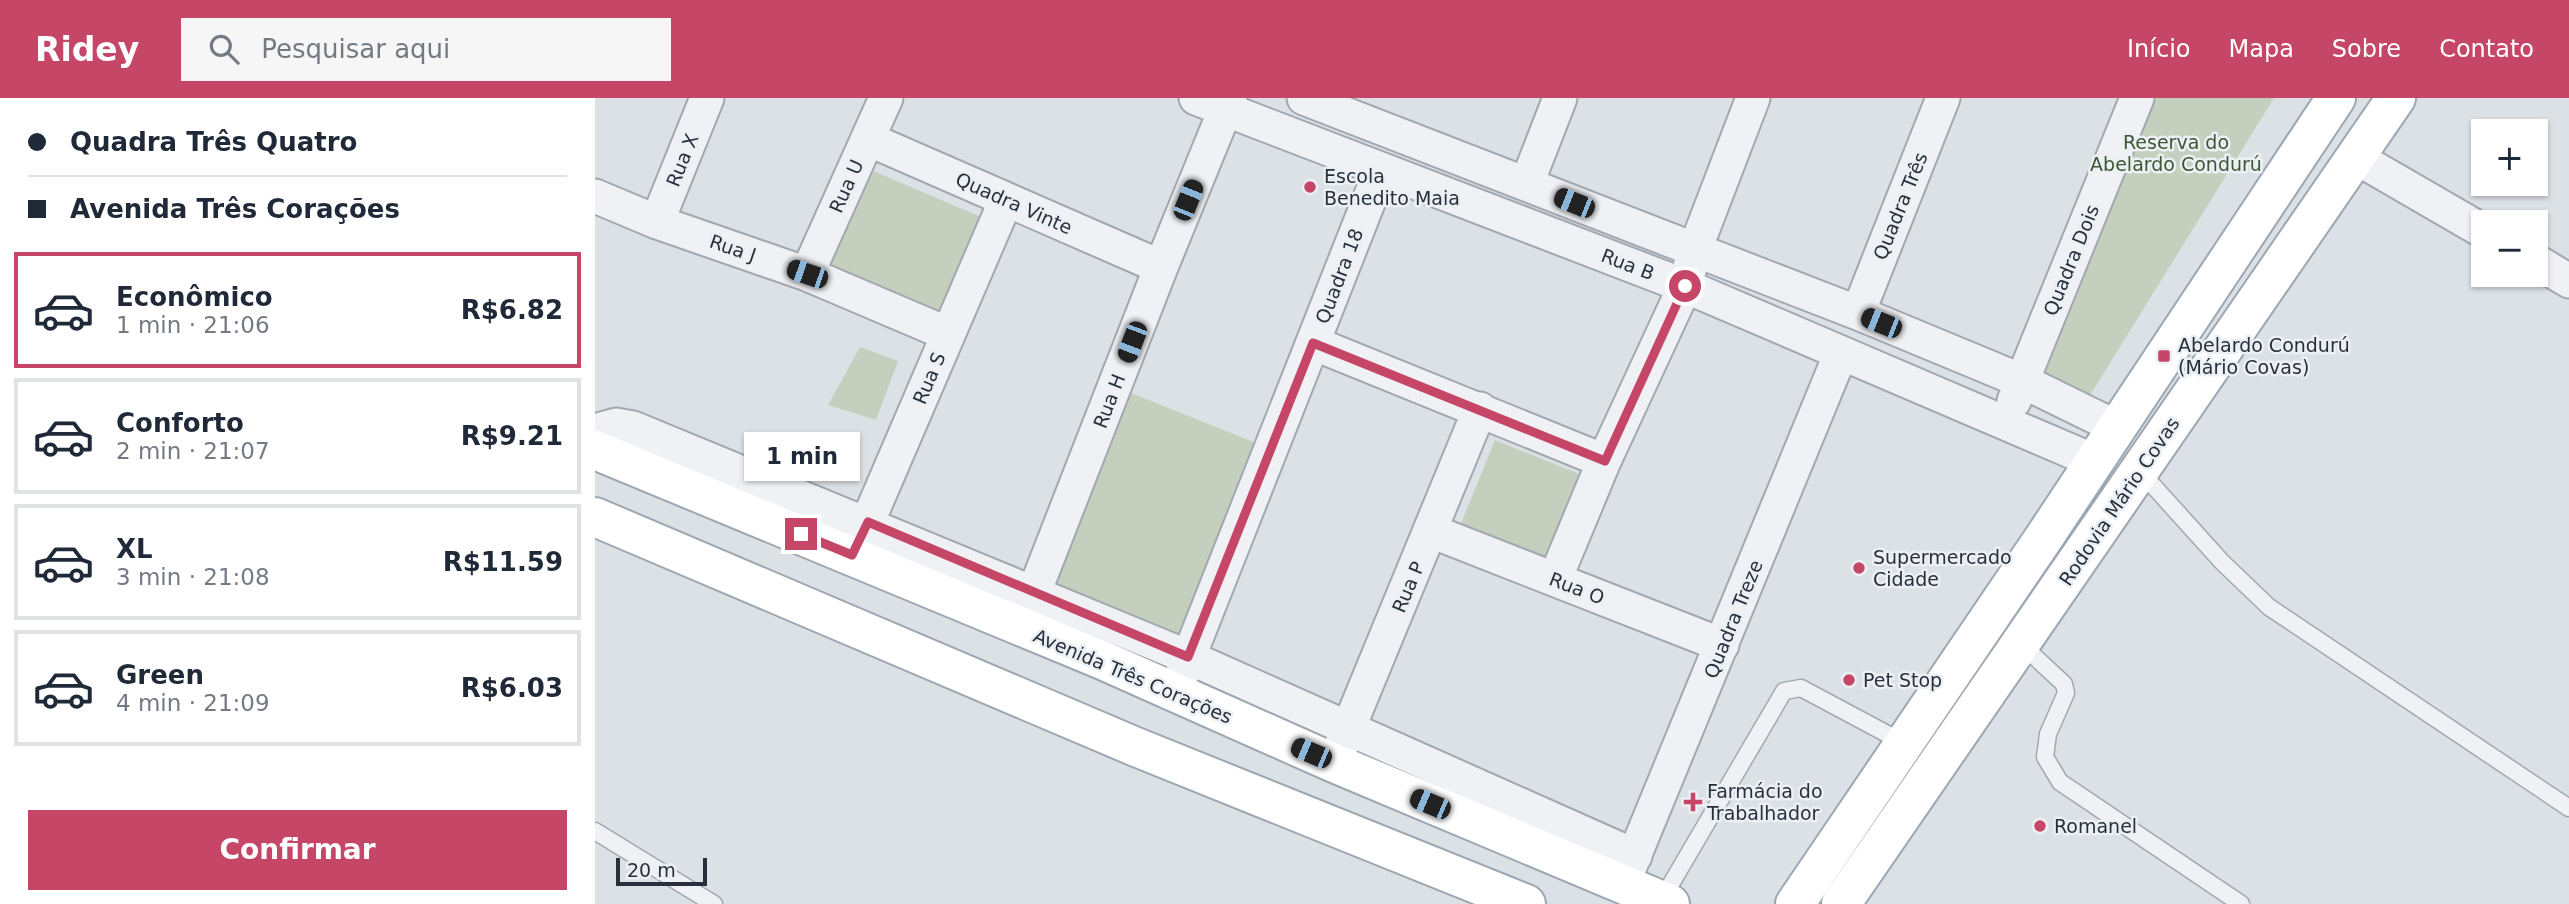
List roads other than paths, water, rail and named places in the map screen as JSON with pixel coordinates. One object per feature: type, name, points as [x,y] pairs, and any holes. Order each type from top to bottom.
[{"type":"main road","points":[[1795,904],[2336,98]]},
{"type":"main road","name":"Rodovia Mário Covas","points":[[1841,904],[2396,98]]},
{"type":"main road","name":"Avenida Três Corações","points":[[595,450],[860,539],[1021,628],[1174,694],[1341,747],[1628,871],[1665,902]]},
{"type":"main road","points":[[595,517],[1136,747],[1526,904]]},
{"type":"street","name":"Rua X","points":[[657,222],[707,98]]},
{"type":"street","name":"Rua U","points":[[807,274],[885,98]]},
{"type":"street","name":"Rua B","points":[[1304,98],[1527,183],[1694,252],[1858,313],[2022,381],[2116,427]]},
{"type":"street","points":[[1527,183],[1560,98]]},
{"type":"street","points":[[1555,579],[1605,461],[1685,286],[1694,252],[1753,98]]},
{"type":"street","name":"Quadra Três","points":[[1858,313],[1943,98]]},
{"type":"street","name":"Quadra Dois","points":[[2004,423],[2137,98]]},
{"type":"street","name":"Rua B","points":[[1217,102],[1381,170],[1685,286],[2094,461]]},
{"type":"street","name":"Rua H","points":[[1021,628],[1161,267],[1217,102]]},
{"type":"street","name":"Quadra Vinte","points":[[867,139],[1161,267]]},
{"type":"street","points":[[2357,158],[2471,224]]},
{"type":"street","name":"Quadra 18","points":[[1174,694],[1381,170]]},
{"type":"street","name":"Rua J","points":[[595,196],[657,222],[807,274],[948,334]]},
{"type":"street","name":"Rua S","points":[[860,539],[1006,200]]},
{"type":"street","points":[[2548,268],[2569,281]]},
{"type":"street","points":[[1313,343],[1605,461]]},
{"type":"street","name":"Quadra Treze","points":[[1628,871],[1841,353]]},
{"type":"street","name":"Rua P","points":[[1341,747],[1480,409]]},
{"type":"street","points":[[595,431],[616,425],[633,428],[860,539],[1035,592],[1188,657],[1341,747]]},
{"type":"street","name":"Rua O","points":[[1431,531],[1722,645]]},
{"type":"lane","points":[[2138,470],[2222,562],[2269,607],[2569,808]]},
{"type":"lane","points":[[2021,644],[2064,684],[2066,693],[2048,734],[2045,757],[2060,782],[2241,904]]},
{"type":"lane","points":[[1665,902],[1784,691],[1801,688],[1904,743]]},
{"type":"lane","points":[[595,831],[714,904]]},
{"type":"place","name":"Escola Benedito Maia","points":[[1310,187]]},
{"type":"place","name":"Abelardo Condurú (Mário Covas)","points":[[2164,356]]},
{"type":"place","name":"Supermercado Cidade","points":[[1859,568]]},
{"type":"place","name":"Pet Stop","points":[[1849,680]]},
{"type":"place","name":"Farmácia do Trabalhador","points":[[1693,802]]},
{"type":"place","name":"Romanel","points":[[2040,826]]},
{"type":"park label","name":"Reserva do Abelardo Condurú","points":[[2176,153]]}]
